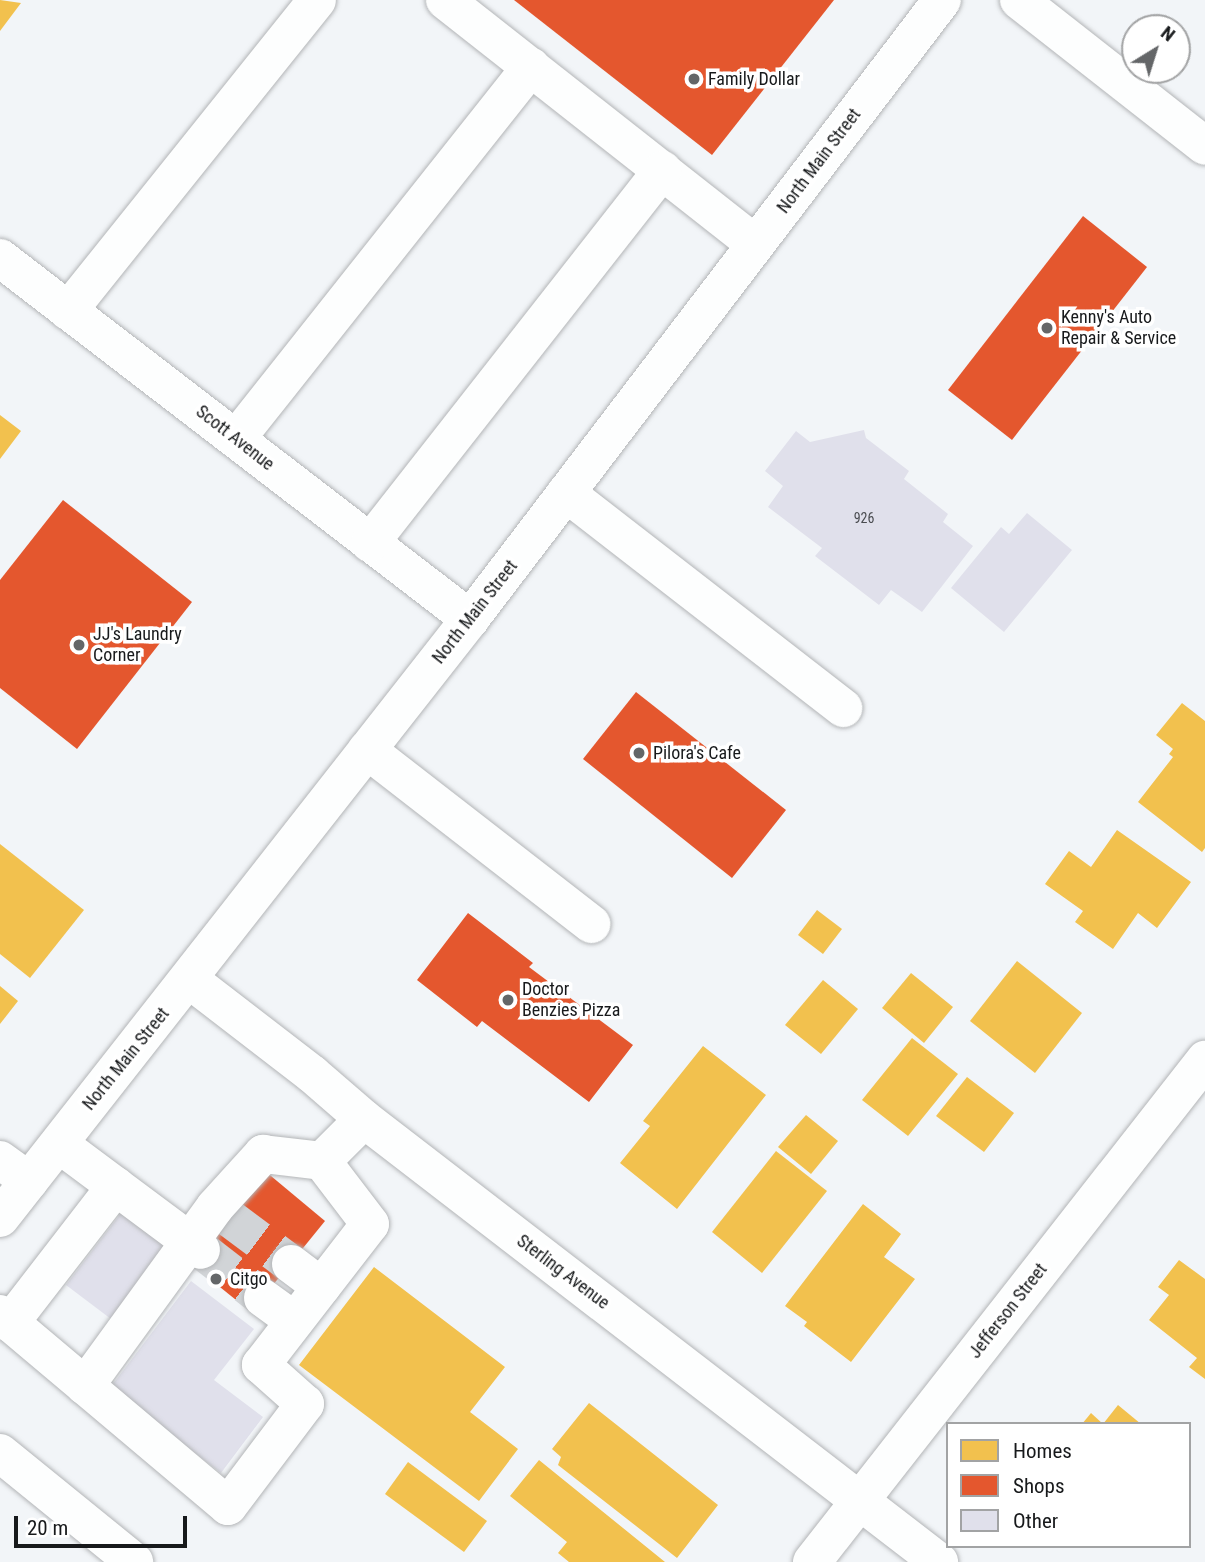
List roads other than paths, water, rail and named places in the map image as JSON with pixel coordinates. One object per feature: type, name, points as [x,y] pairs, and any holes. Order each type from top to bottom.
[{"type":"street","points":[[68,311],[317,0]]},
{"type":"street","points":[[445,0],[755,244]]},
{"type":"street","name":"North Main Street","points":[[0,1218],[14,1171],[59,1144],[190,980],[470,619],[942,0]]},
{"type":"street","points":[[1019,0],[1205,146]]},
{"type":"street","points":[[236,439],[531,67]]},
{"type":"street","points":[[370,543],[662,170]]},
{"type":"street","name":"Scott Avenue","points":[[0,258],[470,619]]},
{"type":"street","points":[[566,493],[843,708]]},
{"type":"street","points":[[368,750],[592,924]]},
{"type":"street","name":"Sterling Avenue","points":[[190,980],[312,1074],[363,1119],[939,1562]]},
{"type":"street","name":"Jefferson Street","points":[[812,1562],[1205,1060]]},
{"type":"street","points":[[322,1161],[363,1119]]},
{"type":"street","points":[[59,1144],[196,1246]]},
{"type":"street","points":[[85,1386],[196,1246],[263,1154],[322,1161],[370,1224],[261,1365],[305,1404],[228,1506],[85,1386],[5,1318],[116,1185]]},
{"type":"street","points":[[291,1264],[321,1287]]},
{"type":"street","points":[[263,1298],[295,1321]]},
{"type":"street","points":[[0,1454],[134,1562]]},
{"type":"tunnel","points":[[228,1217],[291,1264]]},
{"type":"tunnel","points":[[201,1250],[263,1298]]},
{"type":"place","name":"Family Dollar","points":[[694,79]]},
{"type":"place","name":"Kenny's Auto Repair & Service","points":[[1047,328]]},
{"type":"place","name":"JJ's Laundry Corner","points":[[79,645]]},
{"type":"place","name":"Pilora's Cafe","points":[[639,753]]},
{"type":"place","name":"Doctor Benzies Pizza","points":[[508,1000]]},
{"type":"place","name":"Citgo","points":[[216,1279]]}]
